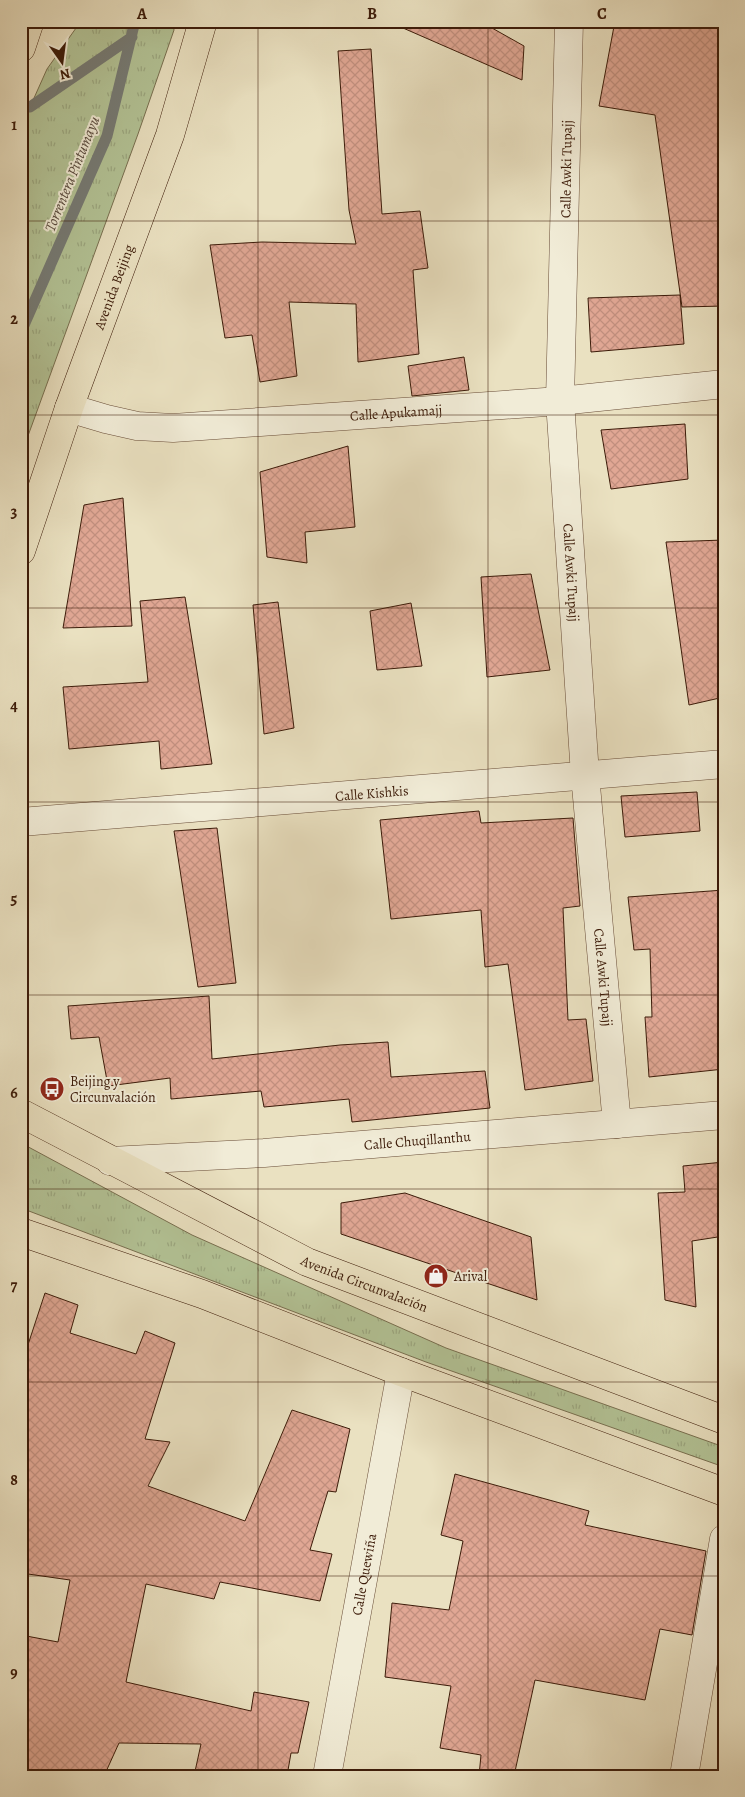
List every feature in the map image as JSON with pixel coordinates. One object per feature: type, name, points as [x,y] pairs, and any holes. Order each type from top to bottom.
[{"type":"main road","points":[[21,48],[30,21]]},
{"type":"main road","name":"Avenida Beijing","points":[[21,551],[69,408],[170,135],[204,21]]},
{"type":"main road","name":"Avenida Circunvalación","points":[[21,1113],[307,1262],[724,1420]]},
{"type":"main road","points":[[21,1232],[202,1294],[401,1372],[724,1492]]},
{"type":"street","name":"Calle Awki Tupajj","points":[[570,21],[560,401],[585,775],[617,1124]]},
{"type":"street","name":"Calle Apukamajj","points":[[69,408],[137,426],[173,428],[560,401],[724,384]]},
{"type":"street","name":"Calle Kishkis","points":[[21,822],[724,764]]},
{"type":"street","name":"Calle Chuqillanthu","points":[[110,1161],[264,1152],[724,1115]]},
{"type":"street","name":"Calle Quewiña","points":[[327,1776],[401,1372]]},
{"type":"street","points":[[684,1776],[724,1539]]},
{"type":"green space","points":[[81,21],[173,21],[174,30],[21,455],[21,135],[30,107],[47,69]]},
{"type":"green space","points":[[21,1143],[192,1235],[446,1348],[724,1447],[724,1467],[426,1362],[21,1208]]},
{"type":"building","points":[[387,21],[491,21],[492,28],[524,46],[522,80]]},
{"type":"building","points":[[615,21],[723,21],[721,46],[724,47],[724,306],[682,307],[655,115],[599,106]]},
{"type":"building","points":[[371,49],[382,214],[420,211],[428,268],[413,270],[419,354],[358,362],[356,304],[289,302],[297,376],[260,382],[252,335],[225,338],[210,245],[262,242],[356,244],[349,210],[338,51]]},
{"type":"building","points":[[680,295],[684,344],[591,352],[588,298]]},
{"type":"building","points":[[464,357],[469,390],[412,396],[408,366]]},
{"type":"building","points":[[685,424],[688,479],[611,489],[601,430]]},
{"type":"building","points":[[348,446],[355,527],[305,532],[307,563],[267,557],[260,472]]},
{"type":"building","points":[[123,498],[132,626],[63,628],[84,505]]},
{"type":"building","points":[[724,540],[724,697],[689,705],[666,542]]},
{"type":"building","points":[[531,574],[550,670],[487,677],[481,577]]},
{"type":"building","points":[[185,597],[212,764],[161,769],[159,741],[69,749],[63,687],[148,682],[140,601]]},
{"type":"building","points":[[278,602],[294,728],[264,734],[253,605]]},
{"type":"building","points":[[411,603],[422,666],[377,670],[370,611]]},
{"type":"building","points":[[697,792],[700,831],[625,837],[621,796]]},
{"type":"building","points":[[479,811],[481,823],[573,818],[580,906],[563,908],[568,1020],[586,1019],[593,1081],[525,1090],[508,964],[485,967],[481,910],[391,919],[380,820]]},
{"type":"building","points":[[217,828],[236,983],[198,987],[174,831]]},
{"type":"building","points":[[724,890],[724,1069],[649,1077],[645,1017],[652,1017],[650,949],[634,950],[628,897]]},
{"type":"building","points":[[209,996],[212,1059],[340,1045],[388,1042],[391,1077],[485,1071],[490,1108],[352,1122],[349,1099],[264,1107],[261,1091],[171,1099],[170,1078],[108,1086],[99,1037],[71,1039],[68,1006]]},
{"type":"building","points":[[724,1162],[724,1236],[692,1241],[696,1307],[665,1300],[658,1193],[685,1192],[683,1166]]},
{"type":"building","points":[[405,1193],[531,1237],[537,1300],[341,1234],[341,1203]]},
{"type":"building","points":[[45,1293],[78,1305],[70,1333],[136,1354],[145,1331],[175,1343],[145,1439],[170,1442],[148,1486],[245,1521],[292,1410],[350,1429],[336,1492],[328,1491],[310,1550],[332,1554],[320,1601],[220,1582],[214,1599],[146,1584],[126,1682],[251,1711],[254,1692],[309,1702],[298,1753],[291,1753],[287,1776],[194,1776],[201,1744],[119,1743],[104,1776],[21,1776],[21,1635],[58,1642],[70,1580],[21,1573],[21,1366]]},
{"type":"building","points":[[455,1474],[589,1511],[585,1525],[706,1551],[692,1635],[660,1629],[645,1700],[535,1680],[514,1776],[479,1776],[481,1755],[440,1748],[451,1686],[385,1677],[392,1603],[449,1610],[463,1541],[441,1535]]},
{"type":"waterway","name":"Torrentera Pintumayu","points":[[21,332],[107,136],[135,21]]},
{"type":"waterway","points":[[30,107],[132,37]]},
{"type":"place","name":"Beijing y Circunvalación","points":[[52,1089]]},
{"type":"place","name":"Arival","points":[[436,1276]]}]
